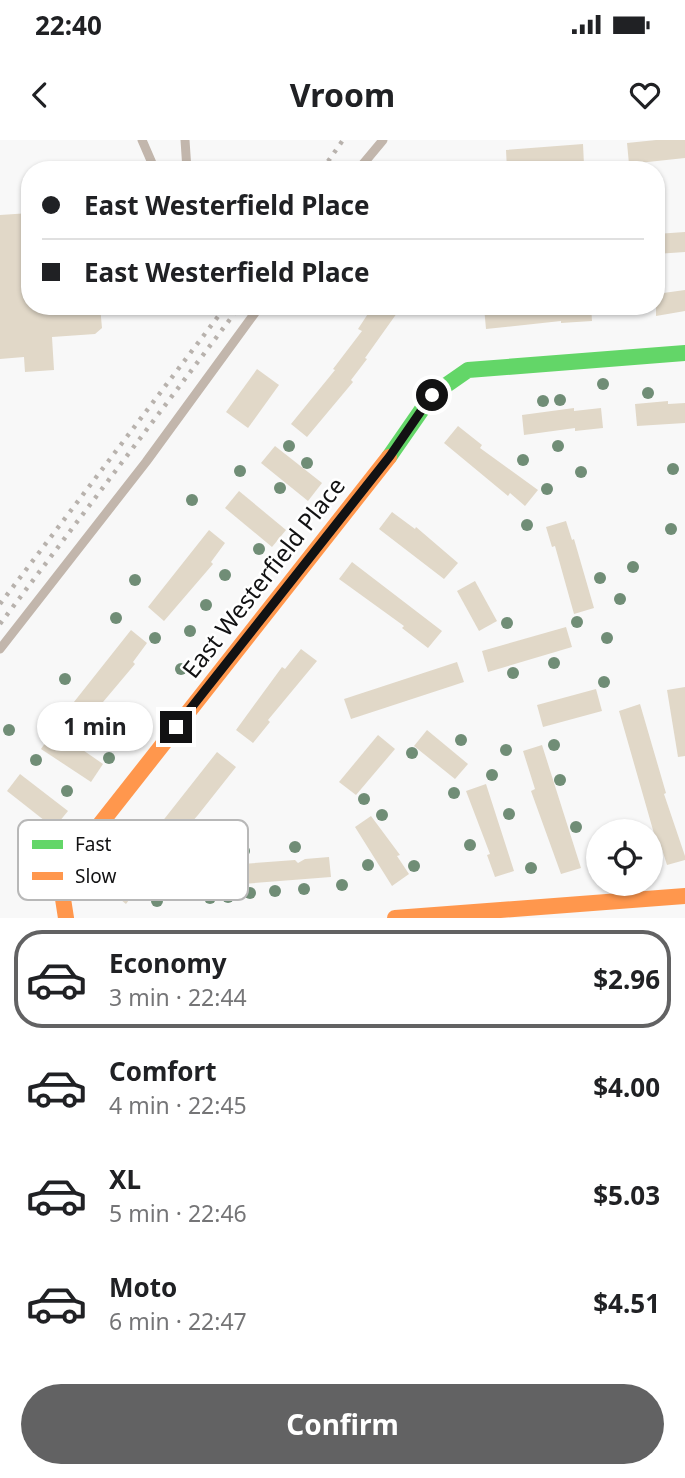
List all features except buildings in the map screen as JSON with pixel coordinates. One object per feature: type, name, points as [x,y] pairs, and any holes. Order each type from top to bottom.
[{"type":"street","name":"East Westerfield Place","points":[[103,820],[390,456],[432,395],[468,370],[685,353]]},
{"type":"street","points":[[395,918],[685,896]]},
{"type":"street","name":"East Westerfield Place","points":[[59,900],[65,918]]},
{"type":"lane","points":[[142,140],[151,161]]},
{"type":"lane","points":[[185,140],[186,161]]},
{"type":"lane","points":[[366,161],[383,140]]},
{"type":"lane","points":[[0,649],[146,462],[253,315]]},
{"type":"railway","points":[[328,161],[343,140]]},
{"type":"railway","points":[[0,604],[219,315]]},
{"type":"railway","points":[[0,624],[233,315]]},
{"type":"traffic: fast","points":[[389,457],[432,395],[468,370],[685,353]]},
{"type":"traffic: slow","points":[[103,820],[389,457]]},
{"type":"traffic: slow","points":[[395,918],[685,896]]},
{"type":"traffic: slow","points":[[63,900],[66,918]]},
{"type":"route","points":[[176,727],[390,456],[432,395]]}]
